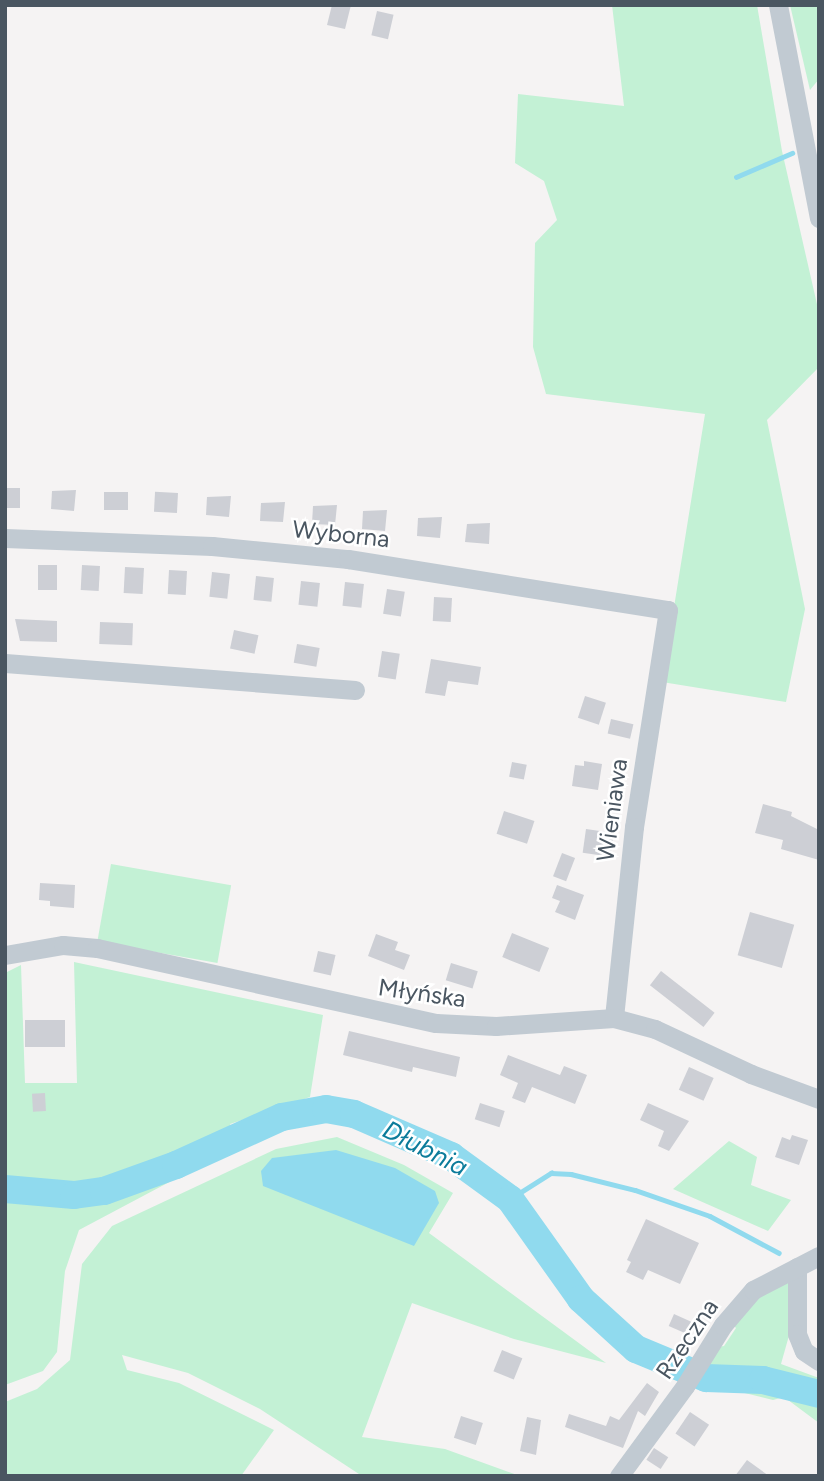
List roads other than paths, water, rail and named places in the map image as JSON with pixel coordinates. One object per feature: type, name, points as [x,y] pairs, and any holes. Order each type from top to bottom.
[{"type":"street","points":[[778,5],[819,218]]},
{"type":"street","name":"Wyborna","points":[[5,538],[212,546],[336,557],[472,575],[668,610]]},
{"type":"street","name":"Wieniawa","points":[[614,1018],[634,827],[668,610]]},
{"type":"street","points":[[5,663],[355,690]]},
{"type":"street","name":"Młyńska","points":[[7,953],[63,946],[97,948],[436,1023],[496,1026],[614,1018],[655,1029],[751,1074],[819,1099]]},
{"type":"street","name":"Rzeczna","points":[[619,1476],[685,1386],[723,1325],[753,1290],[819,1256]]},
{"type":"street","points":[[797,1267],[797,1334],[804,1351],[819,1361]]},
{"type":"water","points":[[336,1150],[395,1168],[435,1191],[439,1203],[414,1246],[263,1186],[261,1171],[272,1158]]},
{"type":"waterway","points":[[736,177],[792,153]]},
{"type":"waterway","name":"Dłubnia","points":[[5,1189],[74,1195],[104,1191],[176,1165],[282,1117],[326,1109],[354,1114],[451,1156],[510,1199],[581,1299],[636,1349],[706,1378],[763,1380],[819,1394]]},
{"type":"waterway","points":[[510,1199],[551,1173],[571,1174],[635,1190],[710,1216],[779,1253]]}]
